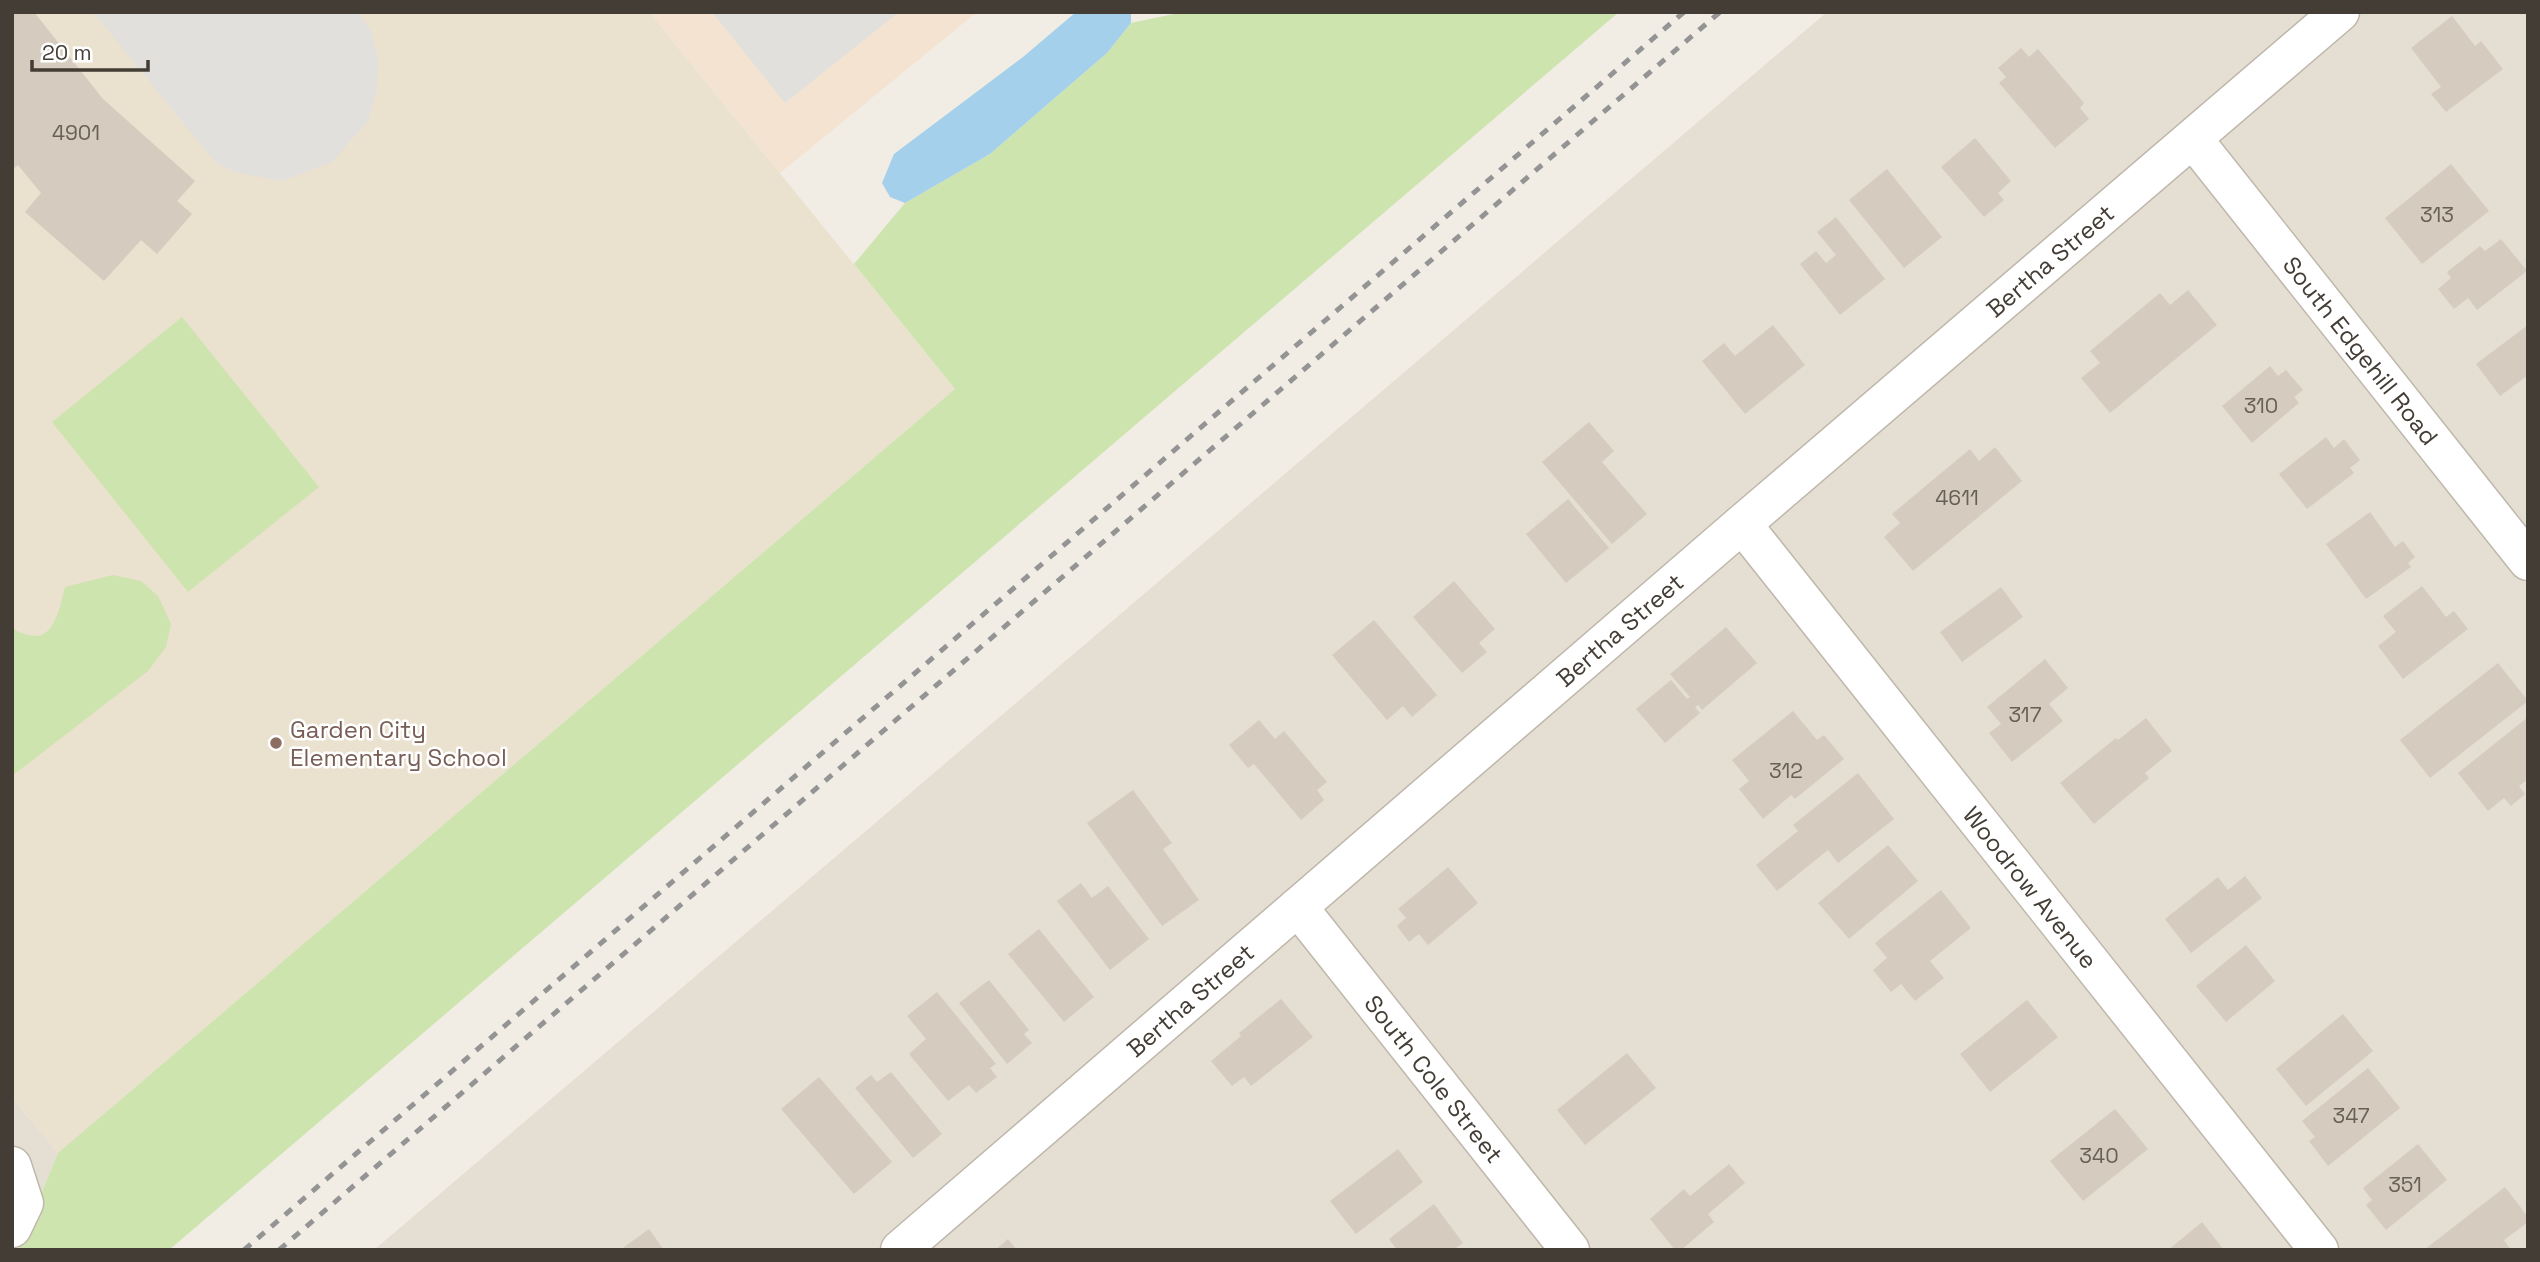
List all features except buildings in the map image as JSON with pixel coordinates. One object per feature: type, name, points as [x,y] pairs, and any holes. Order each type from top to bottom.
[{"type":"street","name":"Bertha Street","points":[[901,1250],[1742,523],[2340,12]]},
{"type":"street","name":"South Edgehill Road","points":[[2193,139],[2528,561]]},
{"type":"street","name":"Woodrow Avenue","points":[[1742,523],[2319,1250]]},
{"type":"street","name":"South Cole Street","points":[[1297,907],[1570,1250]]},
{"type":"street","points":[[12,1166],[24,1203],[12,1227]]},
{"type":"shaded area","name":"Garden City Elementary School","points":[[12,12],[649,12],[955,389],[58,1153],[12,1097]]},
{"type":"shaded area","points":[[93,12],[358,12],[371,31],[378,59],[377,88],[368,121],[332,162],[282,181],[235,172],[215,162]]},
{"type":"shaded area","points":[[649,12],[977,12],[780,173]]},
{"type":"shaded area","points":[[712,12],[899,12],[785,103]]},
{"type":"shaded area","points":[[1827,12],[2528,12],[2528,1250],[374,1250]]},
{"type":"shaded area","points":[[12,1097],[58,1153],[18,1250],[12,1250]]},
{"type":"green space","points":[[1183,12],[1619,12],[169,1250],[18,1250],[58,1153],[955,389],[854,264],[905,203],[990,154],[1107,53],[1131,23]]},
{"type":"green space","points":[[182,317],[319,487],[188,592],[52,422]]},
{"type":"green space","points":[[113,575],[141,581],[158,596],[171,624],[166,647],[148,671],[12,776],[12,627],[28,635],[37,636],[44,633],[55,621],[65,587]]},
{"type":"water","points":[[1076,12],[1131,12],[1131,23],[1107,53],[990,154],[905,203],[890,197],[882,183],[894,154],[1023,57]]},
{"type":"railway","points":[[244,1250],[1684,12]]},
{"type":"railway","points":[[279,1250],[1720,12]]},
{"type":"place","name":"Garden City Elementary School","points":[[276,743]]}]
